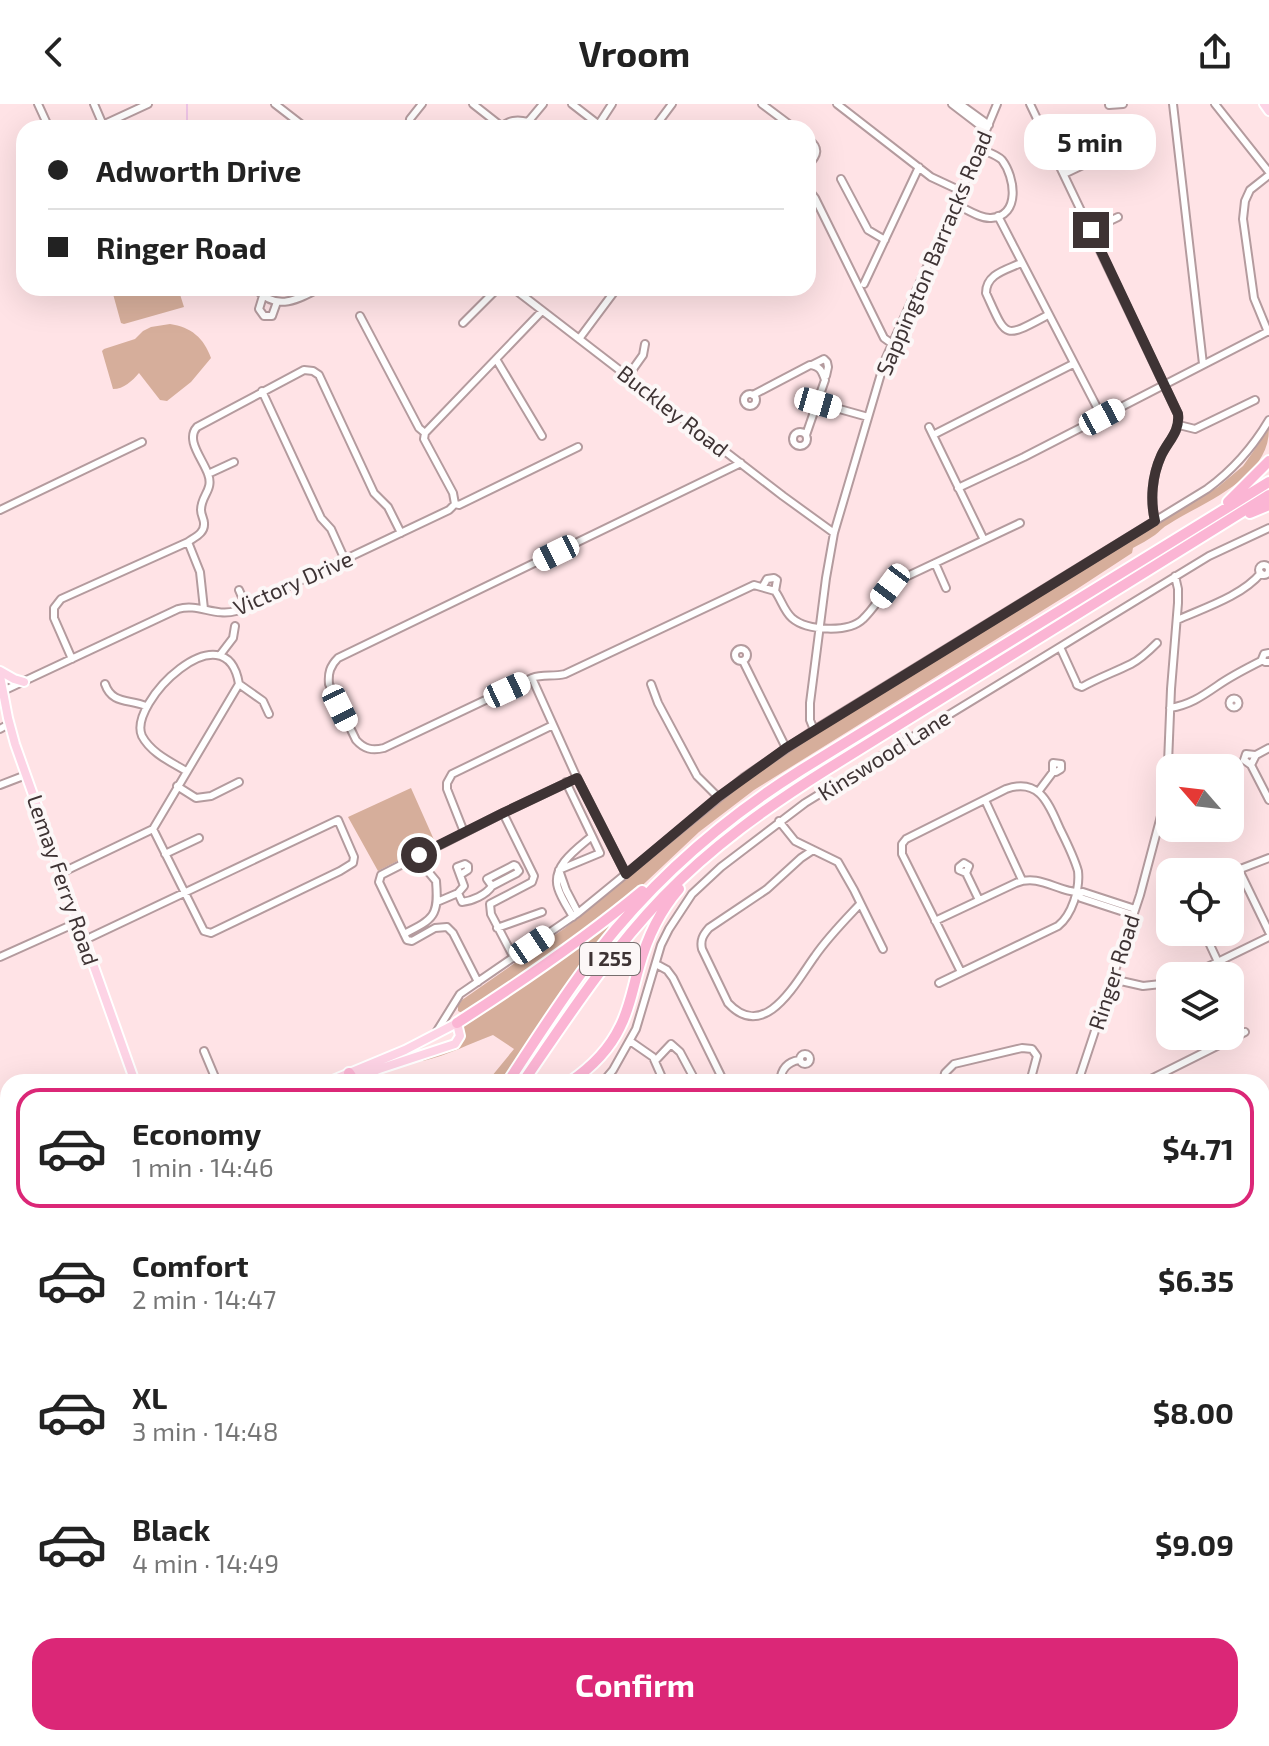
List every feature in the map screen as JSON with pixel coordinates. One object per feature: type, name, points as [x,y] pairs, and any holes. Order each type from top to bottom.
[{"type":"highway","points":[[1213,517],[1269,461]]},
{"type":"highway","name":"I 255","points":[[513,1074],[596,953],[625,918],[698,844],[743,808],[1269,482]]},
{"type":"highway","name":"I 255","points":[[528,1074],[618,948],[663,897],[714,850],[787,795],[1269,495]]},
{"type":"highway","points":[[1205,535],[1269,505]]},
{"type":"highway","points":[[580,1074],[595,1062],[616,1034],[628,1007],[653,928],[671,899],[714,850]]},
{"type":"highway","points":[[458,1014],[516,986],[643,891],[654,886]]},
{"type":"main road","points":[[1264,104],[1269,111]]},
{"type":"main road","points":[[0,673],[24,682]]},
{"type":"main road","name":"Lemay Ferry Road","points":[[0,673],[9,724],[132,1074]]},
{"type":"main road","points":[[360,1074],[433,1035],[458,1014]]},
{"type":"main road","points":[[366,1074],[455,1044],[460,1036],[458,1014]]},
{"type":"street","points":[[113,120],[148,104]]},
{"type":"street","points":[[275,104],[296,120]]},
{"type":"street","points":[[410,120],[422,104]]},
{"type":"street","points":[[473,104],[492,120]]},
{"type":"street","points":[[572,104],[593,120]]},
{"type":"street","points":[[762,104],[783,120]]},
{"type":"street","points":[[837,104],[936,180],[961,191]]},
{"type":"street","points":[[952,104],[987,127]]},
{"type":"street","points":[[960,104],[987,127]]},
{"type":"street","name":"Sappington Barracks Road","points":[[814,730],[809,717],[834,533],[891,343],[997,104]]},
{"type":"street","points":[[1030,104],[1176,409],[1179,425],[1157,468],[1152,499],[1155,521]]},
{"type":"street","points":[[1109,105],[1123,104]]},
{"type":"street","points":[[1173,104],[1203,364]]},
{"type":"street","points":[[958,488],[1268,332],[1254,298],[1243,219],[1250,190],[1269,174],[1215,104]]},
{"type":"street","points":[[955,204],[991,218],[1011,206],[1011,177],[999,157],[979,148]]},
{"type":"street","points":[[1064,174],[1106,154],[1116,154]]},
{"type":"street","points":[[864,284],[919,167]]},
{"type":"street","points":[[841,179],[868,230],[885,240]]},
{"type":"street","points":[[816,200],[884,338],[891,343]]},
{"type":"street","points":[[998,216],[1102,417]]},
{"type":"street","points":[[1091,230],[1118,217]]},
{"type":"street","points":[[1021,263],[990,279],[985,287],[1000,325],[1017,332],[1048,315]]},
{"type":"street","points":[[277,302],[272,316],[264,316],[259,309],[263,296],[282,303],[304,296]]},
{"type":"street","points":[[463,323],[490,296]]},
{"type":"street","name":"Buckley Road","points":[[523,296],[834,533]]},
{"type":"street","points":[[579,339],[611,296]]},
{"type":"street","points":[[455,504],[453,493],[424,439],[425,433],[542,311]]},
{"type":"street","points":[[360,316],[419,428],[425,433]]},
{"type":"street","points":[[628,376],[643,355],[645,344]]},
{"type":"street","points":[[496,359],[542,436]]},
{"type":"street","points":[[933,435],[1073,364]]},
{"type":"street","points":[[753,395],[813,366],[823,372],[825,380],[806,435]]},
{"type":"street","points":[[72,659],[54,618],[54,608],[61,599],[188,542],[201,533],[204,524],[202,505],[210,485],[192,440],[197,427],[304,370],[319,375],[374,493],[388,507],[401,533]]},
{"type":"street","points":[[262,391],[321,518],[331,529],[345,560]]},
{"type":"street","points":[[1179,425],[1195,429],[1255,400]]},
{"type":"street","points":[[818,403],[868,417]]},
{"type":"street","points":[[433,1035],[444,1022],[458,1014],[460,994],[576,915],[718,797],[814,730],[1207,489],[1246,454],[1269,420]]},
{"type":"street","points":[[929,427],[984,540]]},
{"type":"street","points":[[0,510],[142,442]]},
{"type":"street","name":"Victory Drive","points":[[3,691],[178,609],[190,607],[225,614],[246,606],[578,447]]},
{"type":"street","points":[[208,474],[234,462]]},
{"type":"street","points":[[741,463],[338,658],[330,669],[329,684],[356,740],[368,749],[384,748],[532,678],[542,674],[565,674],[754,585],[775,591],[792,618],[805,625],[844,629],[857,624],[869,613],[890,586],[1020,523]]},
{"type":"street","name":"Kinswood Lane","points":[[610,1074],[630,1041],[669,929],[692,894],[721,867],[779,821],[880,756],[1209,556],[1269,528]]},
{"type":"street","points":[[188,542],[200,572],[204,609]]},
{"type":"street","points":[[935,563],[946,588]]},
{"type":"street","points":[[1177,620],[1244,588],[1261,573]]},
{"type":"street","name":"Ringer Road","points":[[1081,1074],[1134,912],[1163,803],[1177,620],[1178,589],[1175,576]]},
{"type":"street","points":[[763,586],[767,579],[774,578],[777,580],[775,591]]},
{"type":"street","points":[[239,590],[246,606]]},
{"type":"street","points":[[220,655],[233,638],[235,626]]},
{"type":"street","points":[[1060,647],[1077,685],[1082,687],[1131,664],[1157,643]]},
{"type":"street","points":[[61,873],[153,829],[239,684],[232,664],[220,655],[211,653],[201,656],[158,689],[146,706],[140,723],[141,734],[155,752],[186,771]]},
{"type":"street","points":[[1170,708],[1185,706],[1201,698],[1221,683],[1266,661],[1264,654],[1269,653]]},
{"type":"street","points":[[743,661],[786,748]]},
{"type":"street","points":[[532,678],[577,778],[626,874]]},
{"type":"street","points":[[1221,683],[1231,699]]},
{"type":"street","points":[[105,684],[112,697],[146,706]]},
{"type":"street","points":[[239,684],[263,701],[269,714]]},
{"type":"street","points":[[651,684],[697,776],[718,797]]},
{"type":"street","points":[[0,729],[9,724]]},
{"type":"street","points":[[464,832],[447,789],[452,774],[553,725]]},
{"type":"street","points":[[1269,748],[1255,755],[1251,765],[1269,800]]},
{"type":"street","points":[[1038,792],[1053,772]]},
{"type":"street","points":[[0,785],[26,775]]},
{"type":"street","points":[[478,982],[447,927],[435,928],[412,941],[407,940],[379,878],[464,832],[577,778]]},
{"type":"street","points":[[177,786],[196,798],[211,796],[239,782]]},
{"type":"street","points":[[559,870],[600,853],[566,782]]},
{"type":"street","points":[[939,983],[1058,926],[1067,918],[1079,880],[1076,864],[1048,803],[1031,788],[1020,785],[1006,789],[906,839],[902,844],[902,854],[961,972]]},
{"type":"street","points":[[985,800],[1022,880]]},
{"type":"street","points":[[503,813],[534,876],[532,882],[490,904],[497,928],[514,958]]},
{"type":"street","points":[[84,940],[184,893],[338,820],[354,857],[353,863],[340,871],[211,933],[204,931],[184,893],[153,829]]},
{"type":"street","points":[[779,821],[799,843],[838,862],[883,949]]},
{"type":"street","points":[[576,915],[556,884],[565,860],[592,836]]},
{"type":"street","points":[[165,854],[199,838]]},
{"type":"street","points":[[799,843],[801,858]]},
{"type":"street","points":[[813,850],[767,889],[703,934],[702,949],[724,995],[735,1010],[753,1016],[778,1005],[794,988],[823,945],[860,904]]},
{"type":"street","points":[[404,934],[426,923],[433,916],[437,902],[436,881],[419,855]]},
{"type":"street","points":[[1244,868],[1269,858]]},
{"type":"street","points":[[458,893],[462,902],[485,894],[492,886],[517,873],[516,866],[487,879],[492,886]]},
{"type":"street","points":[[966,873],[979,900]]},
{"type":"street","points":[[437,902],[458,893],[464,886],[460,875]]},
{"type":"street","points":[[935,921],[1022,880],[1035,879],[1076,893],[1083,892],[1134,912]]},
{"type":"street","points":[[1211,946],[1218,962],[1269,935],[1244,881]]},
{"type":"street","points":[[497,928],[542,912]]},
{"type":"street","points":[[0,957],[78,922]]},
{"type":"street","points":[[656,964],[673,978],[720,1074]]},
{"type":"street","points":[[1112,979],[1143,986],[1156,985]]},
{"type":"street","points":[[1161,1074],[1245,1032]]},
{"type":"street","points":[[630,1041],[653,1057],[661,1074]]},
{"type":"street","points":[[655,1061],[671,1044],[680,1052],[692,1074]]},
{"type":"street","points":[[945,1074],[954,1064],[1016,1048],[1028,1048],[1037,1056],[1032,1074]]},
{"type":"street","points":[[204,1051],[214,1074]]},
{"type":"street","points":[[782,1074],[789,1062],[799,1060]]},
{"type":"shaded area","points":[[114,296],[181,296],[184,307],[121,323]]},
{"type":"shaded area","points":[[170,324],[196,335],[211,358],[191,382],[167,401],[160,400],[139,373],[131,382],[113,389],[102,351],[135,339],[151,327]]},
{"type":"shaded area","points":[[1269,429],[1266,446],[1258,462],[1232,487],[1167,525],[1133,548],[1132,553],[1077,589],[754,790],[699,832],[630,897],[581,935],[464,1014],[458,1011],[462,1000],[565,928],[741,785],[803,741],[1218,487],[1243,466]]},
{"type":"shaded area","points":[[411,788],[435,842],[378,871],[348,817]]},
{"type":"shaded area","points":[[617,917],[564,987],[505,1074],[494,1074],[514,1049],[493,1035],[423,1061],[459,1044],[464,1035],[462,1024]]},
{"type":"waterway","points":[[187,104],[187,120]]},
{"type":"route","points":[[419,855],[577,778],[626,874],[718,797],[786,748],[1155,521],[1152,507],[1155,478],[1160,459],[1178,428],[1178,414],[1091,230]]}]
